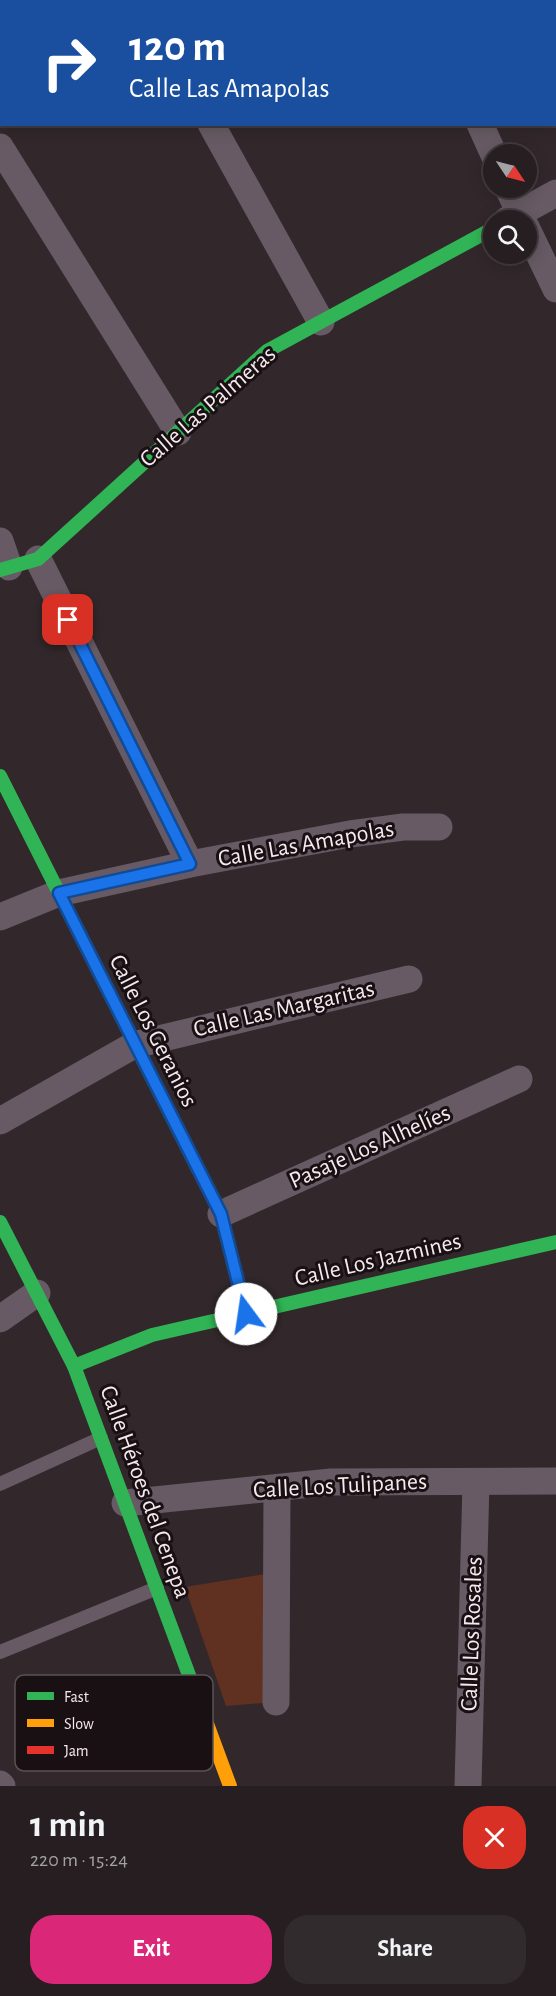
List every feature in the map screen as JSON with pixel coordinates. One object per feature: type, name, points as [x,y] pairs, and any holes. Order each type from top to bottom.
[{"type":"street","points":[[212,126],[321,322]]},
{"type":"street","points":[[481,126],[489,144]]},
{"type":"street","points":[[0,147],[178,432]]},
{"type":"street","points":[[533,210],[556,193]]},
{"type":"street","name":"Calle Las Palmeras","points":[[5,568],[38,559],[267,351],[483,234]]},
{"type":"street","points":[[537,254],[556,289]]},
{"type":"street","points":[[0,541],[5,568]]},
{"type":"street","points":[[38,559],[190,864]]},
{"type":"street","name":"Calle Los Geranios","points":[[0,776],[221,1214],[246,1314]]},
{"type":"street","name":"Calle Las Amapolas","points":[[0,917],[59,893],[190,864],[350,834],[404,826],[439,827]]},
{"type":"street","name":"Calle Las Margaritas","points":[[0,1121],[134,1045],[409,979]]},
{"type":"street","name":"Pasaje Los Alhelíes","points":[[221,1214],[519,1079]]},
{"type":"street","name":"Calle Héroes del Cenepa","points":[[0,1222],[74,1366],[189,1675]]},
{"type":"street","name":"Calle Los Jazmines","points":[[74,1366],[152,1335],[556,1242]]},
{"type":"street","points":[[0,1318],[36,1293]]},
{"type":"street","name":"Calle Los Tulipanes","points":[[125,1503],[331,1482],[556,1481]]},
{"type":"street","name":"Calle Los Rosales","points":[[468,1786],[476,1482]]},
{"type":"street","points":[[276,1702],[277,1488]]},
{"type":"street","name":"Calle Héroes del Cenepa","points":[[213,1740],[230,1786]]},
{"type":"lane","points":[[0,1484],[101,1438]]},
{"type":"lane","points":[[0,1652],[157,1588]]},
{"type":"shaded area","points":[[277,1572],[276,1702],[226,1706],[185,1587]]},
{"type":"traffic: fast","points":[[0,570],[38,559],[267,351],[483,234]]},
{"type":"traffic: fast","points":[[0,776],[198,1169]]},
{"type":"traffic: fast","points":[[0,1222],[74,1366],[189,1675]]},
{"type":"traffic: fast","points":[[74,1366],[152,1335],[556,1242]]},
{"type":"traffic: slow","points":[[213,1740],[230,1786]]},
{"type":"traffic: jam","points":[[198,1169],[221,1214],[246,1314]]},
{"type":"route","points":[[68,620],[190,864],[59,893],[221,1214],[246,1314]]}]
